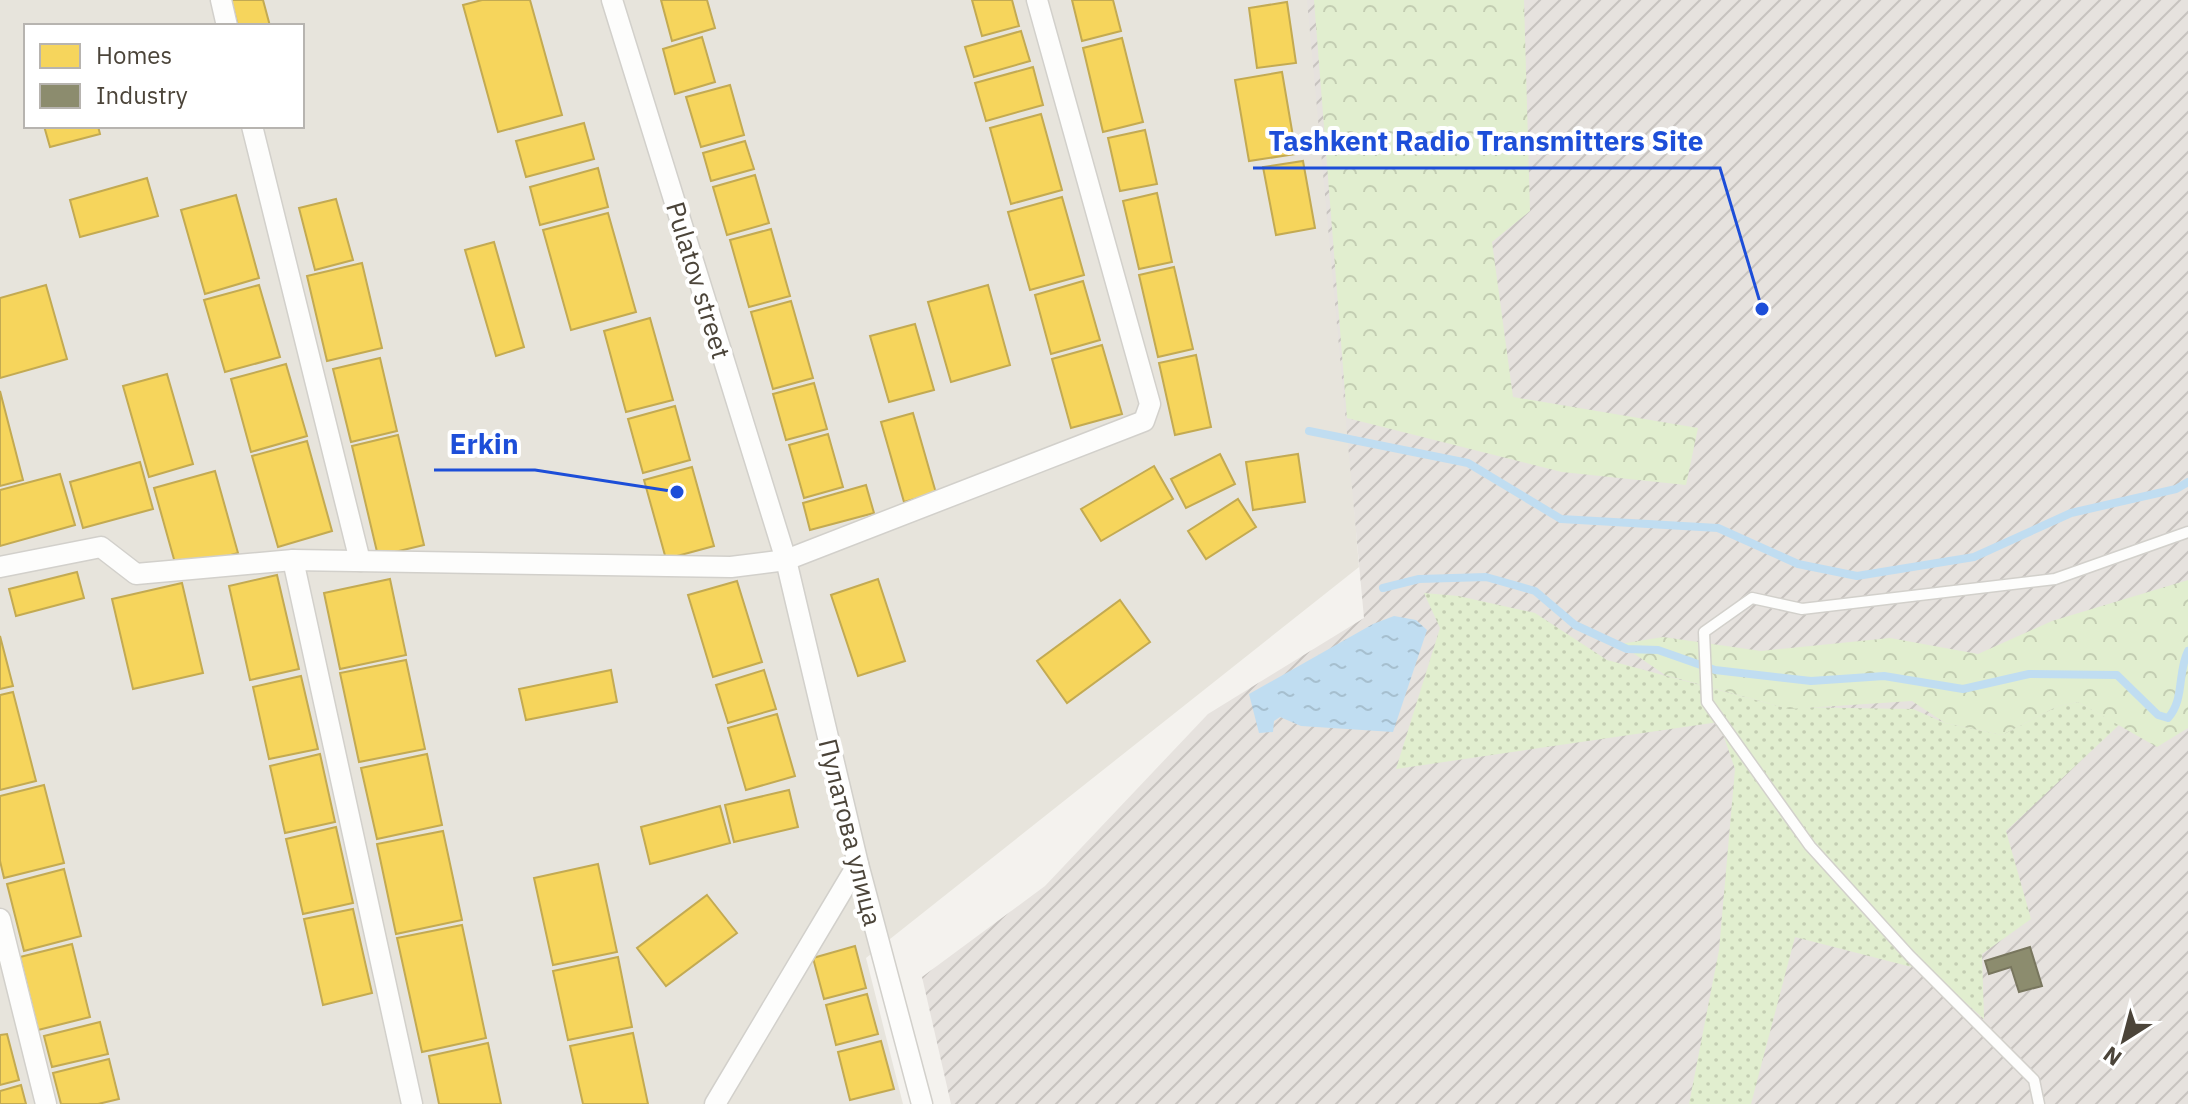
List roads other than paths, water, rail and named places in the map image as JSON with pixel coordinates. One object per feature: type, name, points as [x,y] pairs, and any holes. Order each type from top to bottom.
[{"type":"street","points":[[221,0],[227,24]]},
{"type":"street","name":"Pulatov street","points":[[612,0],[786,560]]},
{"type":"street","points":[[0,567],[101,547],[136,574],[293,560],[731,567],[786,560],[1144,421],[1150,404],[1037,0]]},
{"type":"street","points":[[252,128],[360,561]]},
{"type":"street","points":[[293,560],[412,1104]]},
{"type":"street","name":"Пулатова улица","points":[[786,560],[858,864],[922,1104]]},
{"type":"street","points":[[715,1104],[858,864]]},
{"type":"street","points":[[0,919],[46,1104]]},
{"type":"lane","points":[[2039,1104],[2034,1080],[1910,956],[1810,846],[1724,726],[1707,702],[1704,632],[1752,598],[1802,609],[2055,579],[2188,532]]},
{"type":"water","points":[[1394,616],[1416,620],[1427,630],[1393,732],[1301,726],[1280,717],[1274,721],[1273,732],[1259,733],[1249,694],[1373,624]]},
{"type":"waterway","points":[[1309,431],[1468,463],[1561,519],[1718,528],[1798,564],[1857,576],[1974,557],[2071,513],[2176,489],[2188,482]]},
{"type":"waterway","points":[[1383,588],[1419,579],[1486,577],[1535,591],[1575,625],[1627,649],[1658,650],[1715,670],[1811,681],[1884,676],[1963,689],[2029,674],[2117,675],[2158,715],[2168,718],[2177,703],[2188,651]]},
{"type":"place","name":"Tashkent Radio Transmitters Site","points":[[1762,309]]},
{"type":"place","name":"Erkin","points":[[677,492]]}]
